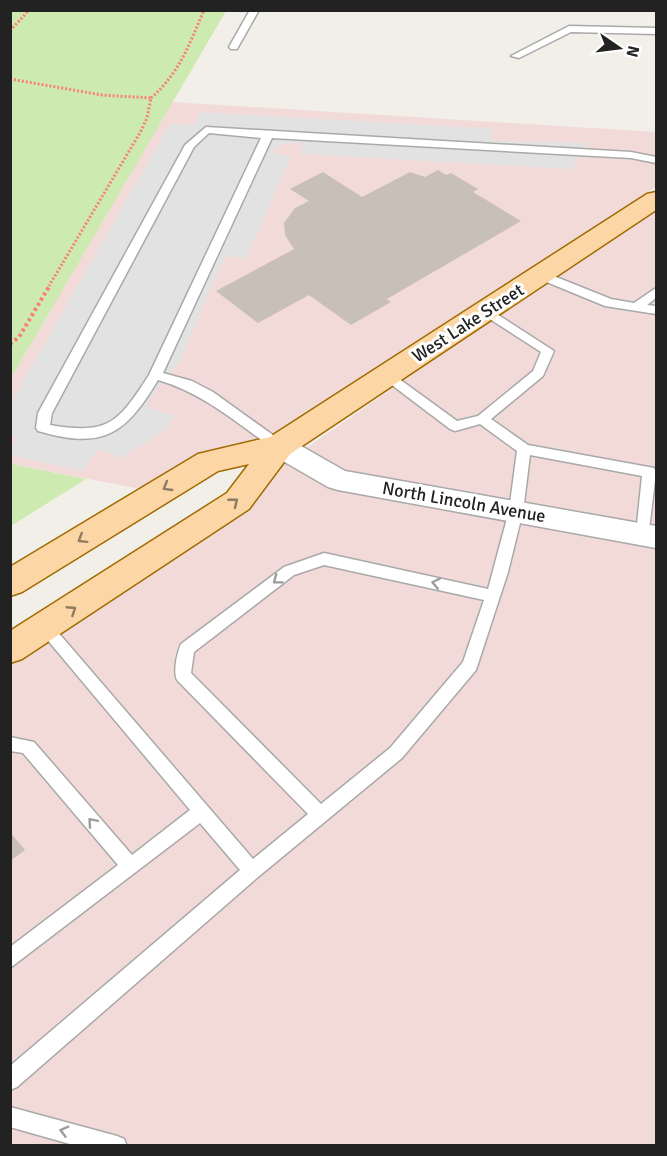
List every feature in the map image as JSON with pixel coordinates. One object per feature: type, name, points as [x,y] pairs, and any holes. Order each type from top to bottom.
[{"type":"main road","name":"West Lake Street","points":[[10,649],[238,501],[279,446],[657,199]]},
{"type":"main road","name":"West Lake Street","points":[[10,583],[209,462],[279,446]]},
{"type":"street","name":"North Lincoln Avenue","points":[[279,446],[338,480],[650,536]]},
{"type":"lane","points":[[234,47],[255,10]]},
{"type":"lane","points":[[516,56],[569,29],[657,31]]},
{"type":"lane","points":[[268,135],[155,375],[125,420],[101,434],[76,435],[43,428],[45,413],[190,145],[206,130],[631,154],[657,160]]},
{"type":"lane","points":[[541,275],[609,303],[657,310]]},
{"type":"lane","points":[[636,307],[657,292]]},
{"type":"lane","points":[[386,376],[455,426],[482,419],[538,373],[548,351],[486,311]]},
{"type":"lane","points":[[155,375],[187,384],[208,394],[279,446]]},
{"type":"lane","points":[[482,419],[524,449],[649,472],[650,536]]},
{"type":"lane","points":[[10,1080],[252,871],[396,753],[470,665],[493,596],[516,511],[524,449]]},
{"type":"lane","points":[[320,815],[183,675],[187,649],[289,571],[324,559],[493,596]]},
{"type":"lane","points":[[45,627],[200,813],[252,871]]},
{"type":"lane","points":[[10,744],[28,747],[130,866]]},
{"type":"lane","points":[[10,959],[200,813]]},
{"type":"lane","points":[[10,1117],[117,1146]]},
{"type":"path","points":[[10,31],[29,10]]},
{"type":"path","points":[[10,344],[20,337],[141,131],[147,118],[151,98],[168,83],[181,63],[204,10]]},
{"type":"path","points":[[10,79],[80,92],[151,98]]},
{"type":"shaded area","points":[[172,102],[656,132],[656,187],[282,436],[146,490],[11,464],[11,378]]},
{"type":"shaded area","points":[[201,112],[492,129],[491,140],[494,141],[587,143],[572,169],[301,154],[302,144],[297,143],[288,143],[275,148],[273,152],[275,154],[291,156],[246,258],[226,256],[181,360],[148,401],[146,407],[175,416],[165,430],[121,458],[103,450],[97,451],[81,471],[11,455],[17,438],[11,436],[11,403],[170,124],[193,125]]},
{"type":"shaded area","points":[[656,206],[656,1145],[11,1145],[10,653]]},
{"type":"green space","points":[[10,11],[226,11],[11,378]]},
{"type":"green space","points":[[11,464],[86,479],[11,526]]},
{"type":"building","points":[[438,170],[446,175],[451,173],[478,189],[473,192],[521,221],[387,299],[391,302],[351,325],[309,295],[258,323],[216,291],[294,249],[285,235],[284,223],[295,208],[309,201],[290,189],[323,172],[362,197],[410,172],[425,177]]},
{"type":"building","points":[[10,832],[25,850],[10,861]]}]
